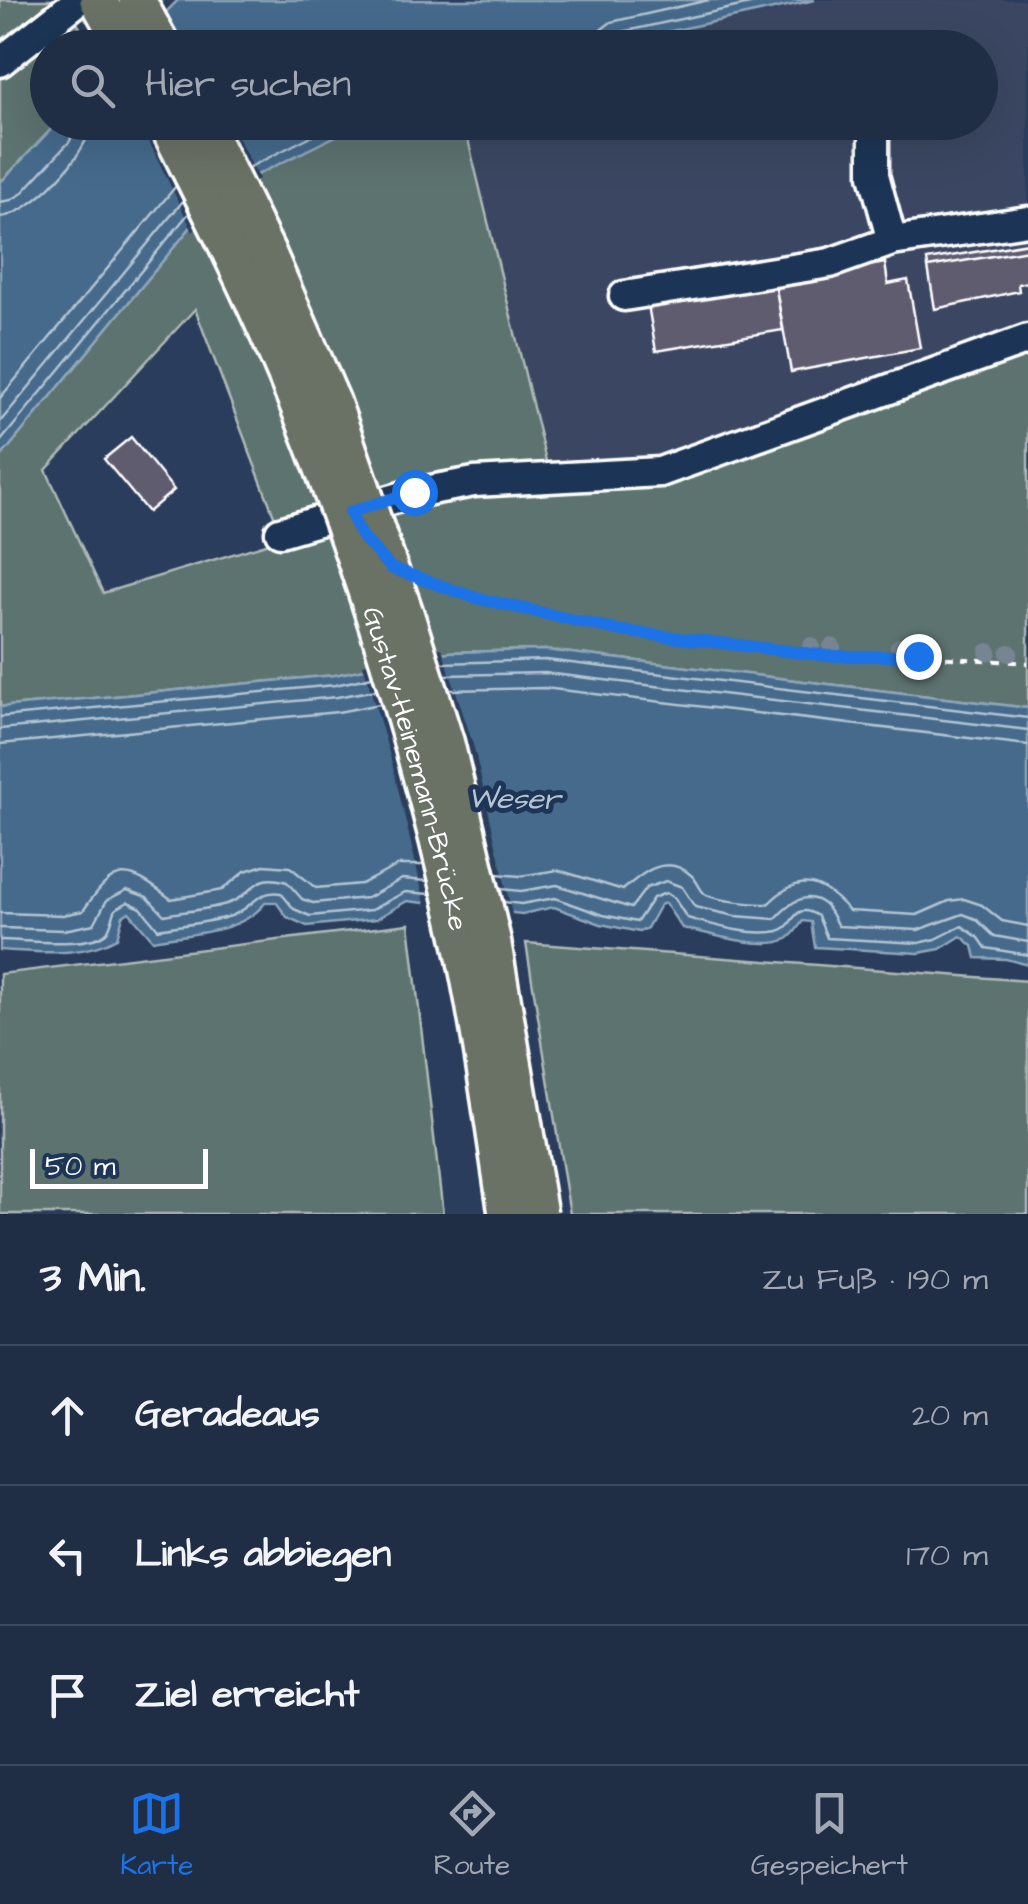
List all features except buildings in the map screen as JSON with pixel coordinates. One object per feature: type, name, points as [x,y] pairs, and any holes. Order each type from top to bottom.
[{"type":"main road","points":[[98,0],[115,30]]},
{"type":"main road","points":[[136,0],[153,30]]},
{"type":"main road","name":"Gustav-Heinemann-Brücke","points":[[175,140],[287,377],[383,648],[414,750],[461,940],[507,1214]]},
{"type":"main road","name":"Gustav-Heinemann-Brücke","points":[[212,140],[267,252],[332,402],[446,744],[492,939],[539,1214]]},
{"type":"lane","points":[[41,30],[79,0]]},
{"type":"lane","points":[[0,62],[30,38]]},
{"type":"lane","points":[[874,140],[874,174],[892,242]]},
{"type":"lane","points":[[624,296],[830,263],[892,242],[1028,221]]},
{"type":"lane","points":[[280,532],[414,492],[474,482],[660,472],[1028,339]]},
{"type":"path","points":[[425,580],[476,598],[622,631],[828,656],[918,656],[1028,663]]},
{"type":"shaded area","points":[[815,0],[1028,0],[1028,328],[656,460],[547,465],[468,140],[998,140],[998,30],[676,30]]},
{"type":"green space","points":[[0,0],[64,0],[81,30],[30,30],[30,140],[41,140],[0,183]]},
{"type":"green space","points":[[328,140],[468,140],[547,465],[657,460],[1028,328],[1028,708],[546,650],[448,652],[335,675],[0,707],[0,458],[218,194]],"holes":[[[195,309],[283,539],[103,593],[46,470]]]},
{"type":"green space","points":[[409,924],[443,1214],[0,1214],[0,974]]},
{"type":"green space","points":[[526,943],[1028,981],[1028,1214],[570,1214]]},
{"type":"water","points":[[178,0],[815,0],[676,30],[148,30]]},
{"type":"water","points":[[41,140],[328,140],[218,194],[0,458],[0,183]]},
{"type":"water","name":"Weser","points":[[546,650],[1028,708],[1028,965],[1006,959],[976,958],[973,946],[961,936],[940,949],[919,953],[815,947],[811,922],[803,921],[789,937],[777,942],[735,940],[682,928],[665,903],[647,928],[639,932],[601,924],[554,907],[522,914],[407,901],[376,919],[307,926],[287,917],[276,902],[266,902],[243,920],[199,933],[153,940],[129,912],[123,916],[117,938],[89,949],[0,950],[0,707],[335,675],[448,652]]},
{"type":"pier","points":[[148,140],[239,140],[259,179],[221,198],[193,232]]},
{"type":"pier","points":[[442,648],[474,748],[513,918],[426,908],[392,763],[363,664]]},
{"type":"route","points":[[414,492],[350,512],[360,534],[391,568],[476,598],[622,631],[828,656],[918,656]]}]
